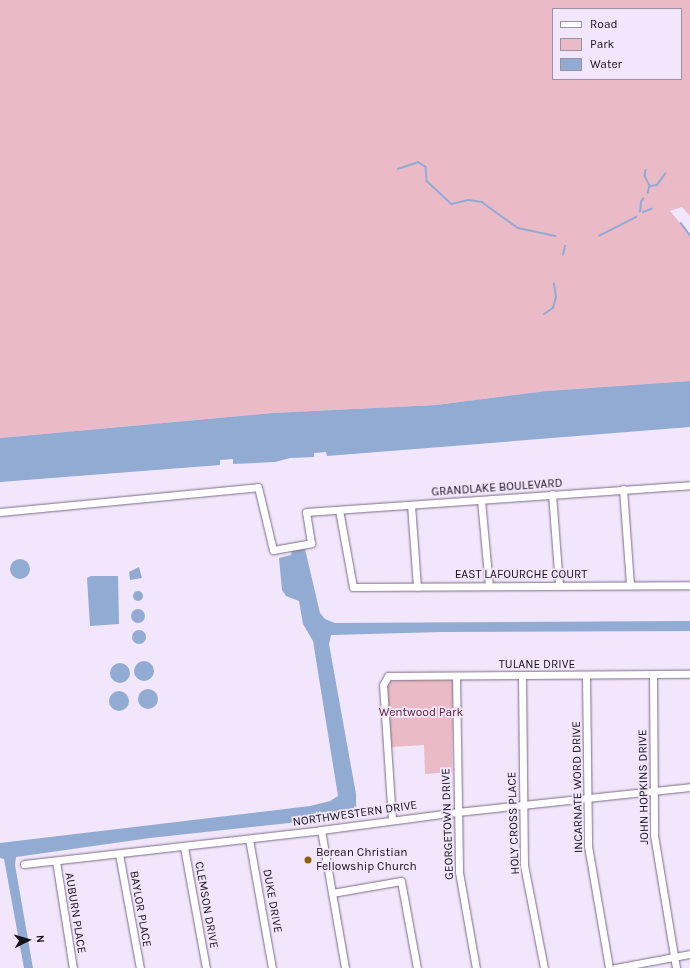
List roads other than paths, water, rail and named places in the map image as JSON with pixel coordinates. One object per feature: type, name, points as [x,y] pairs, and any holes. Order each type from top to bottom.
[{"type":"street","name":"GRANDLAKE BOULEVARD","points":[[0,512],[258,487],[274,550],[311,543],[306,512],[690,485]]},
{"type":"street","points":[[623,489],[630,585]]},
{"type":"street","points":[[552,494],[559,586]]},
{"type":"street","points":[[481,500],[489,586]]},
{"type":"street","points":[[411,505],[417,587]]},
{"type":"street","name":"EAST LAFOURCHE COURT","points":[[339,510],[353,587],[690,585]]},
{"type":"street","name":"TULANE DRIVE","points":[[392,820],[383,684],[385,678],[690,674]]},
{"type":"street","name":"JOHN HOPKINS DRIVE","points":[[654,675],[654,834],[676,968]]},
{"type":"street","name":"HOLY CROSS PLACE","points":[[522,676],[524,865],[544,968]]},
{"type":"street","name":"INCARNATE WORD DRIVE","points":[[586,676],[589,797],[588,846],[609,968]]},
{"type":"street","name":"GEORGETOWN DRIVE","points":[[456,677],[459,872],[476,968]]},
{"type":"street","name":"NORTHWESTERN DRIVE","points":[[24,864],[184,847],[457,812],[690,787]]},
{"type":"street","points":[[321,830],[345,968]]},
{"type":"street","name":"DUKE DRIVE","points":[[249,839],[272,968]]},
{"type":"street","name":"CLEMSON DRIVE","points":[[184,847],[206,968]]},
{"type":"street","name":"BAYLOR PLACE","points":[[120,854],[140,968]]},
{"type":"street","name":"AUBURN PLACE","points":[[56,861],[73,968]]},
{"type":"street","points":[[332,893],[401,881],[417,968]]},
{"type":"street","points":[[614,968],[690,954]]},
{"type":"water","points":[[690,381],[690,427],[327,456],[326,452],[314,453],[314,457],[290,458],[275,462],[233,464],[233,459],[220,460],[220,465],[0,482],[0,438],[272,413],[436,405],[546,391]]},
{"type":"water","points":[[305,549],[320,613],[325,619],[335,623],[690,621],[690,631],[442,632],[331,635],[329,644],[356,794],[356,813],[308,821],[150,838],[16,857],[15,865],[33,968],[24,968],[4,859],[0,858],[0,843],[310,806],[330,801],[338,796],[313,641],[303,624],[299,601],[286,596],[282,590],[279,558],[291,555],[292,551]]},
{"type":"water","points":[[20,559],[27,562],[30,569],[27,576],[20,579],[13,576],[10,569],[13,562]]},
{"type":"water","points":[[139,567],[142,578],[130,580],[129,572]]},
{"type":"water","points":[[91,576],[118,576],[119,624],[90,626],[87,578]]},
{"type":"water","points":[[136,591],[140,591],[142,592],[142,600],[136,601],[133,598],[133,594]]},
{"type":"water","points":[[138,609],[143,611],[145,616],[143,621],[138,623],[133,621],[131,616],[133,611]]},
{"type":"water","points":[[136,630],[142,630],[146,634],[146,640],[142,644],[136,644],[132,640],[132,634]]},
{"type":"water","points":[[144,661],[151,664],[154,671],[151,678],[144,681],[137,678],[134,671],[137,664]]},
{"type":"water","points":[[120,663],[127,666],[130,673],[127,680],[120,683],[113,680],[110,673],[113,666]]},
{"type":"water","points":[[148,689],[155,692],[158,699],[155,706],[148,709],[141,706],[138,699],[141,692]]},
{"type":"water","points":[[119,691],[126,694],[129,701],[126,708],[119,711],[112,708],[109,701],[112,694]]},
{"type":"waterway","points":[[398,169],[418,162],[426,167],[427,181],[452,204],[468,200],[482,202],[518,228],[555,236]]},
{"type":"waterway","points":[[646,170],[645,176],[650,186],[648,193]]},
{"type":"waterway","points":[[650,186],[657,185],[665,174]]},
{"type":"waterway","points":[[640,212],[641,202],[643,199]]},
{"type":"waterway","points":[[643,212],[651,209]]},
{"type":"waterway","points":[[599,236],[636,217]]},
{"type":"waterway","points":[[681,223],[690,235]]},
{"type":"waterway","points":[[563,255],[565,246]]},
{"type":"waterway","points":[[544,314],[553,308],[556,297],[554,284]]},
{"type":"place","name":"Berean Christian Fellowship Church","points":[[308,860]]},
{"type":"park label","name":"Wentwood Park","points":[[421,713]]}]
